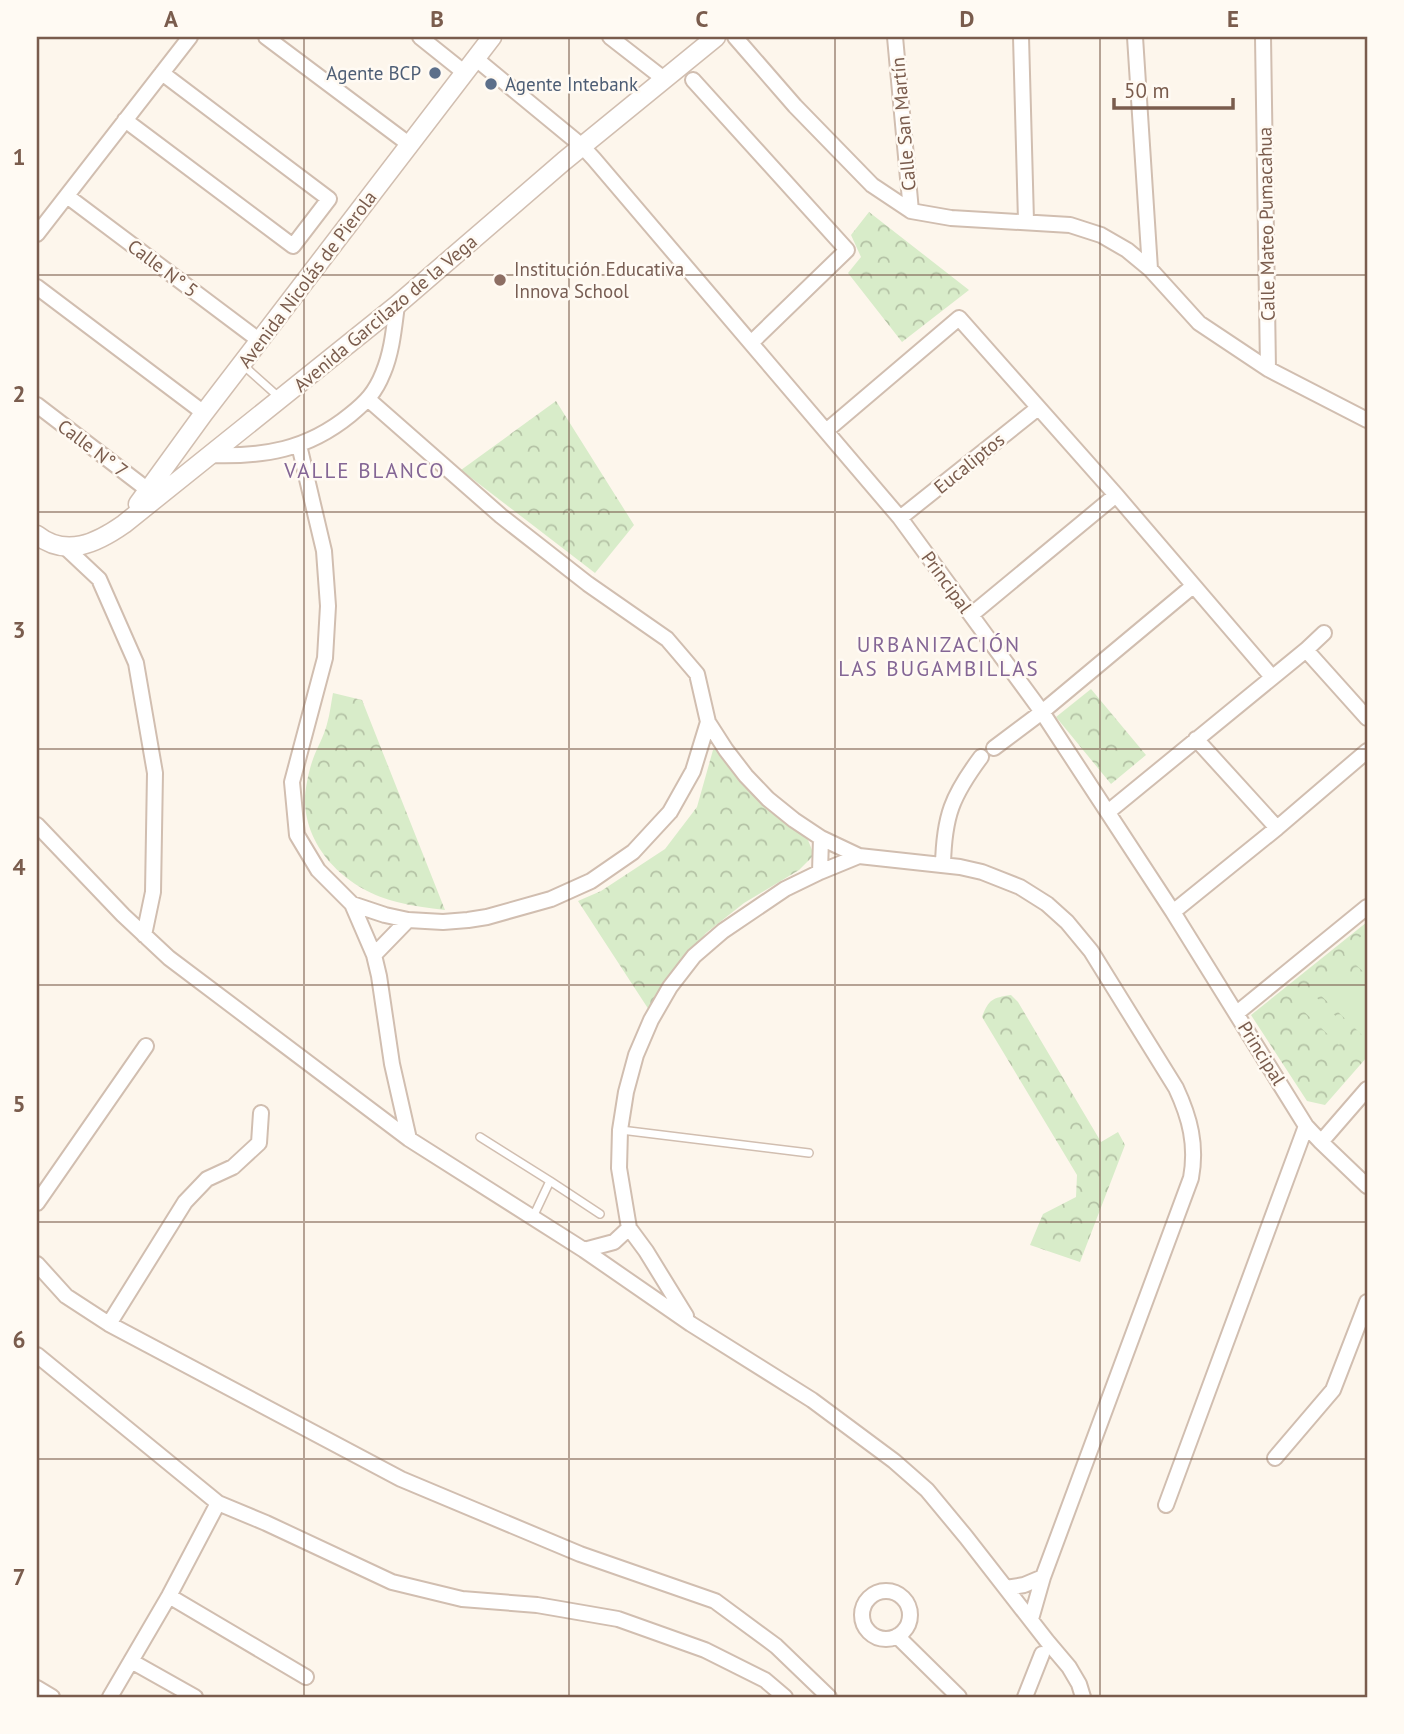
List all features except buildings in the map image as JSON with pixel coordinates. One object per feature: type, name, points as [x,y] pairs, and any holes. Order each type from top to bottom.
[{"type":"street","points":[[37,234],[190,37]]},
{"type":"street","points":[[266,37],[410,145]]},
{"type":"street","name":"Principal","points":[[420,37],[470,65],[582,146],[900,518],[1042,712],[1173,912],[1306,1126],[1367,1185]]},
{"type":"street","name":"Avenida Nicolás de Pierola","points":[[124,524],[204,413],[492,37]]},
{"type":"street","points":[[610,37],[664,79]]},
{"type":"street","name":"Avenida Garcilazo de la Vega","points":[[66,548],[96,541],[124,524],[397,305],[582,146],[716,37]]},
{"type":"street","points":[[735,37],[795,106],[872,185],[911,211],[951,218],[1070,225],[1101,235],[1127,250],[1150,269],[1199,323],[1268,369],[1367,420]]},
{"type":"street","name":"Calle San Martín","points":[[895,37],[911,211]]},
{"type":"street","points":[[1021,37],[1026,221]]},
{"type":"street","points":[[1135,37],[1150,269]]},
{"type":"street","name":"Calle Mateo Pumacahua","points":[[1263,37],[1268,369]]},
{"type":"street","points":[[125,120],[293,246],[329,200],[162,73]]},
{"type":"street","points":[[693,80],[847,250],[751,343]]},
{"type":"street","name":"Calle N° 5","points":[[67,195],[260,341]]},
{"type":"street","points":[[37,287],[204,413]]},
{"type":"street","points":[[209,455],[270,453],[299,445],[336,426],[369,400],[383,373],[392,345],[397,305]]},
{"type":"street","points":[[826,431],[959,318],[1272,677]]},
{"type":"street","points":[[369,400],[501,516],[589,584],[667,639],[697,674],[708,722],[726,750],[768,799],[794,820],[821,838],[859,856],[982,872],[1003,879],[1047,904],[1067,922],[1091,951],[1176,1087],[1192,1129],[1194,1161],[1191,1178],[1043,1577],[1031,1619]]},
{"type":"street","name":"Calle N° 7","points":[[37,405],[148,490]]},
{"type":"street","name":"Eucaliptos","points":[[900,518],[1038,408]]},
{"type":"street","points":[[299,445],[324,551],[328,606],[325,658],[292,782],[297,835],[318,870],[352,904],[374,955],[392,1064],[409,1139]]},
{"type":"street","points":[[971,615],[1116,495]]},
{"type":"street","points":[[37,535],[66,548],[99,579],[136,663],[155,773],[153,892],[144,935]]},
{"type":"street","points":[[994,748],[1042,712],[1193,586]]},
{"type":"street","points":[[1108,812],[1324,633]]},
{"type":"street","points":[[1306,650],[1367,718]]},
{"type":"street","points":[[352,904],[408,920],[443,922],[487,917],[551,898],[591,881],[633,852],[670,811],[693,771],[708,722]]},
{"type":"street","points":[[1196,739],[1277,828]]},
{"type":"street","points":[[1173,912],[1367,751]]},
{"type":"street","points":[[943,865],[944,836],[951,807],[963,781],[981,757]]},
{"type":"street","points":[[37,825],[169,958],[409,1139],[812,1400],[894,1461],[927,1490],[1031,1619],[1069,1667],[1083,1697]]},
{"type":"street","points":[[820,872],[821,838]]},
{"type":"street","points":[[691,1324],[629,1228],[619,1168],[620,1130],[636,1055],[651,1020],[670,987],[694,956],[723,931],[785,888],[859,856]]},
{"type":"street","points":[[1237,1013],[1367,907]]},
{"type":"street","points":[[374,955],[408,920]]},
{"type":"street","points":[[37,1203],[146,1046]]},
{"type":"street","points":[[1321,1142],[1367,1089]]},
{"type":"street","points":[[109,1324],[185,1202],[207,1179],[233,1167],[260,1143],[261,1113]]},
{"type":"street","points":[[1166,1505],[1306,1126]]},
{"type":"street","points":[[584,1250],[614,1242],[629,1228]]},
{"type":"street","points":[[37,1264],[66,1296],[109,1324],[401,1479],[580,1554],[715,1601],[776,1646],[829,1697]]},
{"type":"street","points":[[1275,1458],[1333,1390],[1367,1302]]},
{"type":"street","points":[[37,1355],[218,1503],[392,1582],[462,1599],[537,1605],[618,1619],[705,1650],[765,1680],[785,1697]]},
{"type":"street","points":[[110,1697],[169,1596],[218,1503]]},
{"type":"street","points":[[1006,1588],[1024,1585],[1043,1577]]},
{"type":"street","points":[[169,1596],[306,1677]]},
{"type":"street","points":[[897,1636],[959,1697]]},
{"type":"street","points":[[1025,1697],[1042,1654]]},
{"type":"street","points":[[131,1661],[195,1697]]},
{"type":"street","points":[[37,1688],[52,1697]]},
{"type":"lane","points":[[242,365],[282,399]]},
{"type":"lane","points":[[620,1130],[810,1153]]},
{"type":"lane","points":[[480,1137],[600,1214]]},
{"type":"lane","points":[[533,1217],[550,1181]]},
{"type":"green space","points":[[869,212],[969,290],[902,342],[848,273],[861,257],[851,235]]},
{"type":"green space","points":[[556,401],[634,525],[595,573],[461,470]]},
{"type":"green space","points":[[1091,689],[1146,755],[1111,784],[1056,717]]},
{"type":"green space","points":[[333,693],[362,700],[445,910],[397,902],[362,888],[332,865],[312,833],[306,815],[306,787],[327,724]]},
{"type":"green space","points":[[722,748],[766,805],[808,840],[814,855],[799,870],[744,903],[706,933],[649,1010],[578,901],[601,891],[665,849],[697,807],[713,750]]},
{"type":"green space","points":[[1367,922],[1367,1057],[1325,1105],[1307,1101],[1251,1015]]},
{"type":"green space","points":[[1367,930],[1367,975],[1344,954]]},
{"type":"green space","points":[[1338,960],[1367,988],[1367,1032],[1363,1036],[1312,987]]},
{"type":"green space","points":[[1311,992],[1351,1031],[1339,1045],[1298,1006]]},
{"type":"green space","points":[[1011,995],[1018,1002],[1101,1142],[1118,1132],[1125,1145],[1080,1262],[1030,1245],[1043,1214],[1076,1197],[1077,1175],[982,1017],[992,1000]]},
{"type":"place","name":"Agente BCP","points":[[435,73]]},
{"type":"place","name":"Agente Intebank","points":[[491,84]]},
{"type":"place","name":"Institución Educativa Innova School","points":[[500,280]]},
{"type":"district","name":"VALLE BLANCO","points":[[365,470]]},
{"type":"district","name":"URBANIZACIÓN LAS BUGAMBILLAS","points":[[939,656]]}]
